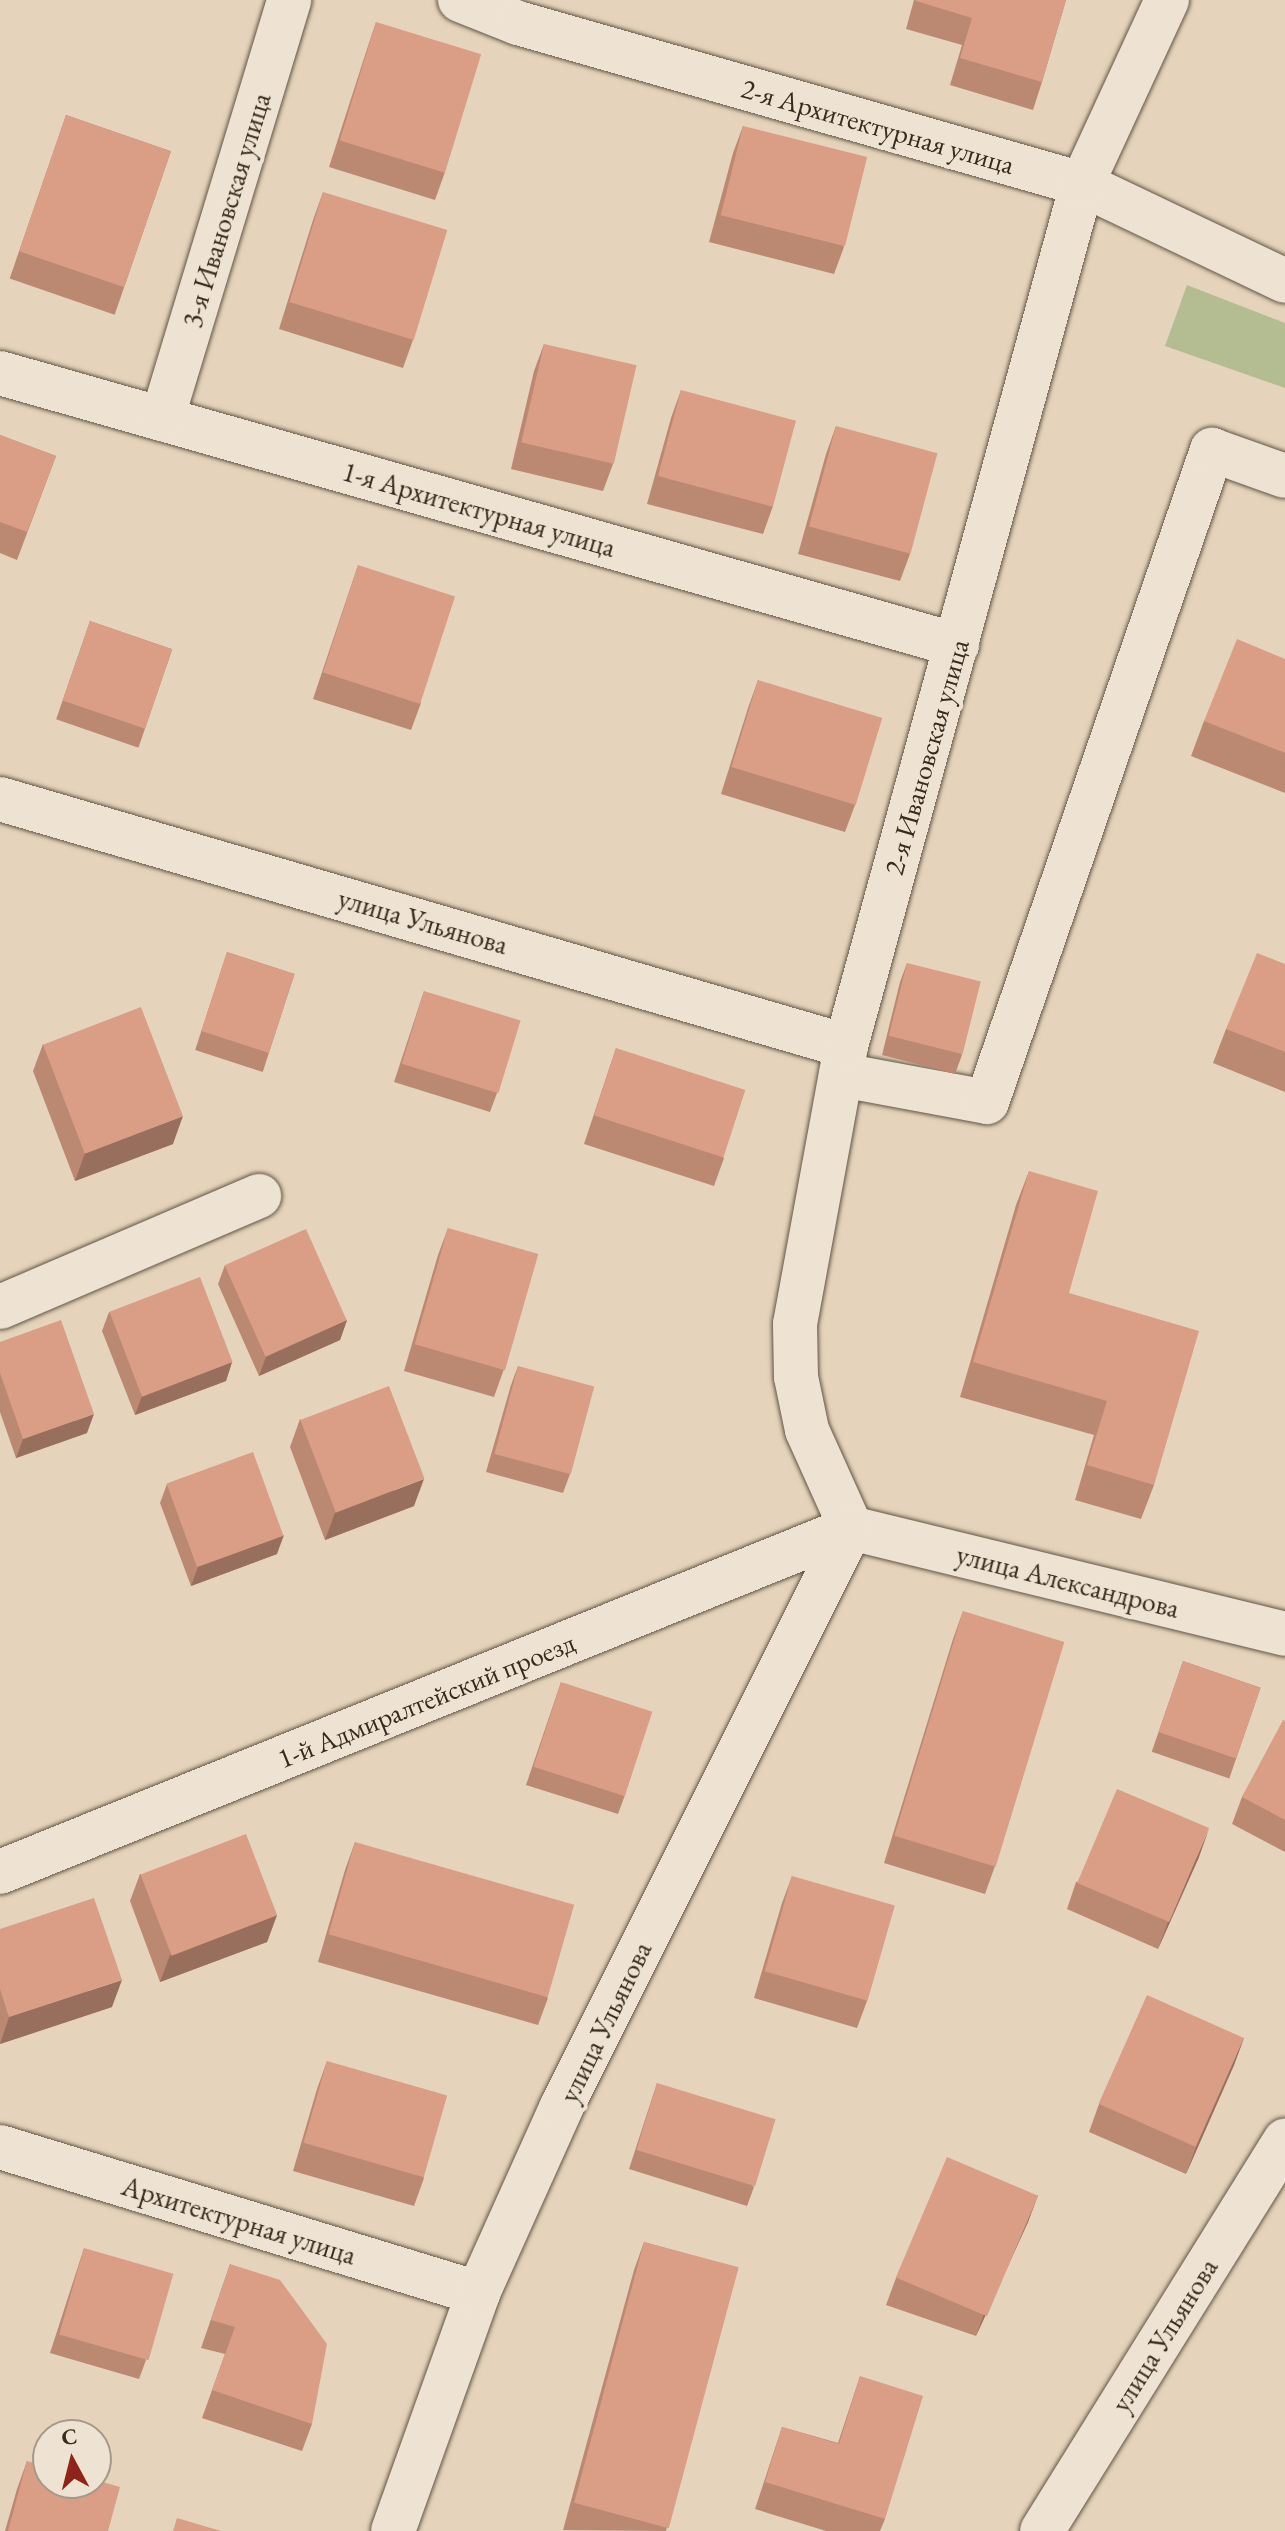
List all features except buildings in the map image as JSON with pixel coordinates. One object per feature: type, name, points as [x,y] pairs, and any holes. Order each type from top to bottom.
[{"type":"street","name":"3-я Ивановская улица","points":[[162,419],[289,0]]},
{"type":"street","name":"2-я Архитектурная улица","points":[[460,0],[518,23],[1082,184],[1285,281]]},
{"type":"street","name":"2-я Ивановская улица","points":[[851,1528],[807,1430],[796,1377],[795,1324],[843,1061],[1082,184],[1167,0]]},
{"type":"street","name":"1-я Архитектурная улица","points":[[0,373],[957,645]]},
{"type":"street","name":"улица Ульянова","points":[[0,799],[843,1061],[987,1102],[1212,450],[1285,476]]},
{"type":"street","points":[[0,1307],[259,1196]]},
{"type":"street","name":"улица Ульянова","points":[[393,2531],[478,2293],[561,2108],[851,1528]]},
{"type":"street","name":"улица Александрова","points":[[851,1528],[1285,1634]]},
{"type":"street","name":"1-й Адмиралтейский проезд","points":[[0,1872],[851,1528]]},
{"type":"street","name":"улица Ульянова","points":[[1042,2531],[1285,2140]]},
{"type":"street","name":"Архитектурная улица","points":[[0,2147],[478,2293]]},
{"type":"green space","points":[[1187,285],[1285,323],[1285,388],[1165,346]]}]
